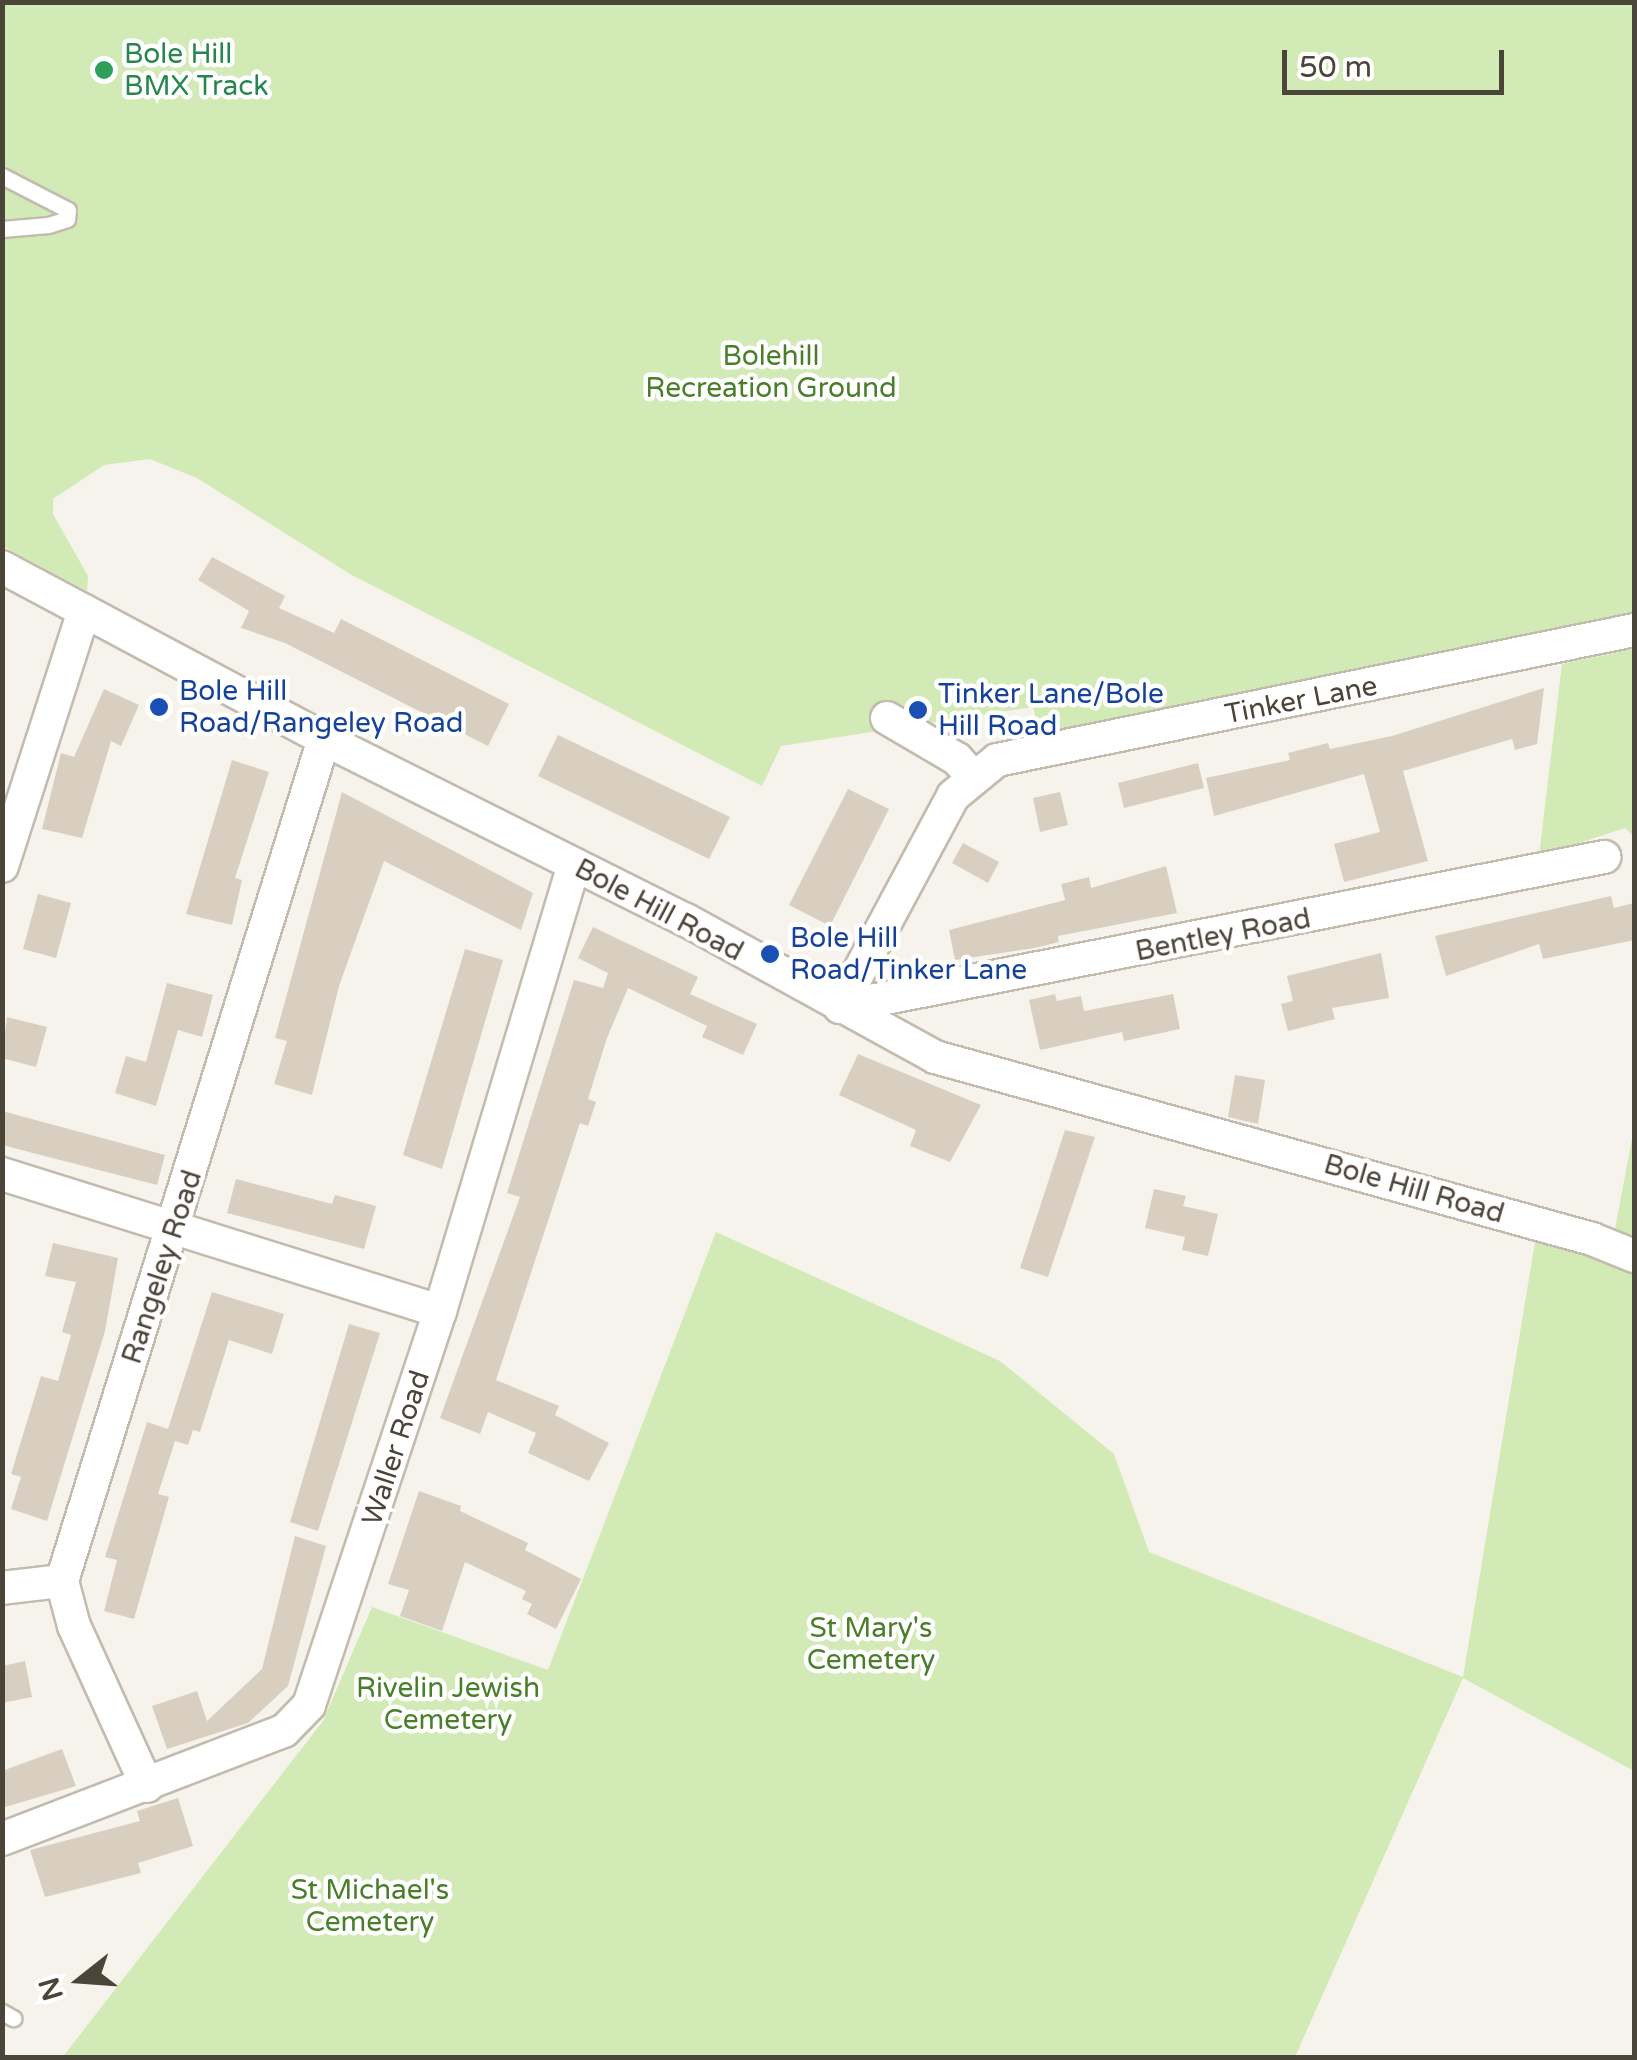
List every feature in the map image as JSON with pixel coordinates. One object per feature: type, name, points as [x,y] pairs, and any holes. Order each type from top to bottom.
[{"type":"street","name":"Bole Hill Road","points":[[2,566],[324,739],[968,1070],[1592,1238],[1634,1256]]},
{"type":"street","points":[[2,866],[84,611]]},
{"type":"street","name":"Tinker Lane","points":[[971,775],[1040,748],[1352,691],[1634,630]]},
{"type":"street","points":[[840,1007],[935,826],[971,775],[956,759],[887,718]]},
{"type":"street","name":"Rangeley Road","points":[[62,1581],[176,1227],[324,739]]},
{"type":"street","name":"Bentley Road","points":[[840,1007],[1604,856]]},
{"type":"street","name":"Waller Road","points":[[2,1839],[284,1731],[309,1704],[440,1311],[574,865]]},
{"type":"street","points":[[2,1174],[440,1311]]},
{"type":"street","points":[[2,1588],[62,1581],[74,1626],[147,1786]]},
{"type":"lane","points":[[2,176],[68,210],[67,219],[48,225],[2,229]]},
{"type":"green space","name":"Bolehill Recreation Ground","points":[[2,3],[1634,3],[1634,616],[1040,736],[1033,707],[781,746],[762,786],[350,574],[197,478],[150,459],[104,465],[53,499],[53,514],[88,576],[87,591],[3,546]]},
{"type":"green space","points":[[1634,649],[1634,837],[1625,828],[1539,856],[1562,664]]},
{"type":"green space","name":"St Mary's Cemetery","points":[[1634,1128],[1634,1771],[1463,1678],[1295,2057],[62,2058],[323,1721],[372,1607],[548,1670],[716,1232],[1000,1361],[1114,1454],[1149,1552],[1463,1677],[1538,1224],[1592,1239],[1615,1229]]},
{"type":"building","points":[[212,557],[285,596],[279,608],[334,633],[341,619],[509,704],[488,746],[285,643],[241,628],[249,611],[198,580]]},
{"type":"building","points":[[1544,688],[1537,744],[1515,750],[1512,739],[1403,771],[1428,861],[1344,882],[1334,844],[1380,832],[1364,774],[1214,816],[1206,778],[1290,760],[1288,753],[1328,743],[1330,749],[1392,736]]},
{"type":"building","points":[[104,689],[139,705],[121,746],[111,741],[82,838],[42,829],[61,753],[74,757]]},
{"type":"building","points":[[558,735],[730,817],[709,859],[538,776]]},
{"type":"building","points":[[232,760],[269,772],[235,878],[242,880],[232,925],[186,914]]},
{"type":"building","points":[[1198,763],[1204,788],[1124,808],[1118,783]]},
{"type":"building","points":[[848,789],[889,809],[830,926],[789,905]]},
{"type":"building","points":[[342,792],[533,893],[521,930],[384,861],[339,986],[312,1095],[274,1084],[287,1041],[275,1038]]},
{"type":"building","points":[[1060,792],[1068,825],[1040,832],[1033,798]]},
{"type":"building","points":[[963,843],[999,862],[988,883],[952,863]]},
{"type":"building","points":[[1166,866],[1177,913],[1058,936],[1059,942],[1035,948],[955,960],[949,930],[1065,900],[1061,884],[1089,877],[1091,888]]},
{"type":"building","points":[[38,894],[71,903],[56,958],[23,949]]},
{"type":"building","points":[[1611,896],[1614,908],[1634,903],[1634,940],[1543,959],[1539,944],[1446,976],[1435,936]]},
{"type":"building","points":[[593,927],[698,977],[690,994],[757,1024],[743,1055],[702,1037],[707,1026],[628,988],[607,1038],[588,1099],[596,1102],[588,1126],[580,1123],[496,1380],[559,1406],[555,1415],[609,1443],[589,1481],[528,1453],[536,1433],[488,1412],[480,1434],[440,1418],[520,1197],[507,1193],[574,980],[603,988],[608,973],[578,958]]},
{"type":"building","points":[[465,949],[503,960],[442,1169],[403,1155]]},
{"type":"building","points":[[1381,953],[1389,998],[1332,1008],[1335,1019],[1288,1031],[1281,1004],[1293,1001],[1287,976]]},
{"type":"building","points":[[167,983],[213,995],[202,1037],[178,1030],[156,1106],[115,1093],[126,1056],[146,1062]]},
{"type":"building","points":[[1055,994],[1057,1001],[1081,996],[1084,1011],[1173,994],[1180,1029],[1124,1041],[1122,1032],[1040,1050],[1029,1000]]},
{"type":"building","points":[[7,1017],[47,1027],[36,1067],[2,1058]]},
{"type":"building","points":[[858,1054],[981,1105],[950,1162],[910,1146],[916,1130],[839,1095]]},
{"type":"building","points":[[1235,1075],[1265,1080],[1258,1124],[1228,1117]]},
{"type":"building","points":[[2,1111],[165,1155],[157,1185],[2,1145]]},
{"type":"building","points":[[1065,1130],[1095,1137],[1048,1277],[1020,1268]]},
{"type":"building","points":[[236,1179],[332,1204],[335,1195],[376,1206],[364,1249],[227,1213]]},
{"type":"building","points":[[1154,1189],[1186,1196],[1183,1206],[1218,1214],[1208,1256],[1182,1250],[1185,1237],[1145,1228]]},
{"type":"building","points":[[53,1243],[118,1258],[105,1331],[47,1521],[11,1509],[21,1477],[11,1474],[41,1376],[58,1381],[71,1335],[62,1332],[76,1282],[45,1276]]},
{"type":"building","points":[[212,1292],[284,1314],[272,1354],[229,1340],[200,1432],[193,1430],[188,1445],[175,1441],[158,1494],[169,1497],[134,1619],[104,1611],[117,1560],[105,1557],[147,1422],[168,1429]]},
{"type":"building","points":[[349,1324],[380,1333],[318,1531],[290,1522]]},
{"type":"building","points":[[419,1491],[461,1506],[460,1511],[528,1543],[525,1550],[581,1579],[556,1629],[527,1614],[532,1604],[522,1599],[526,1591],[465,1562],[442,1631],[400,1616],[409,1590],[388,1584]]},
{"type":"building","points":[[295,1536],[326,1546],[288,1686],[248,1723],[167,1749],[152,1706],[197,1691],[207,1721],[262,1669]]},
{"type":"building","points":[[25,1661],[32,1697],[2,1703],[2,1666]]},
{"type":"building","points":[[62,1749],[76,1786],[2,1808],[2,1771]]},
{"type":"building","points":[[178,1798],[193,1846],[138,1863],[141,1873],[45,1897],[30,1850],[140,1821],[137,1811]]},
{"type":"place","name":"Bole Hill BMX Track","points":[[104,70]]},
{"type":"place","name":"Bole Hill Road/Rangeley Road","points":[[159,707]]},
{"type":"place","name":"Tinker Lane/Bole Hill Road","points":[[918,710]]},
{"type":"place","name":"Bole Hill Road/Tinker Lane","points":[[770,954]]},
{"type":"park label","name":"Rivelin Jewish Cemetery","points":[[448,1704]]},
{"type":"park label","name":"St Michael's Cemetery","points":[[370,1906]]}]
